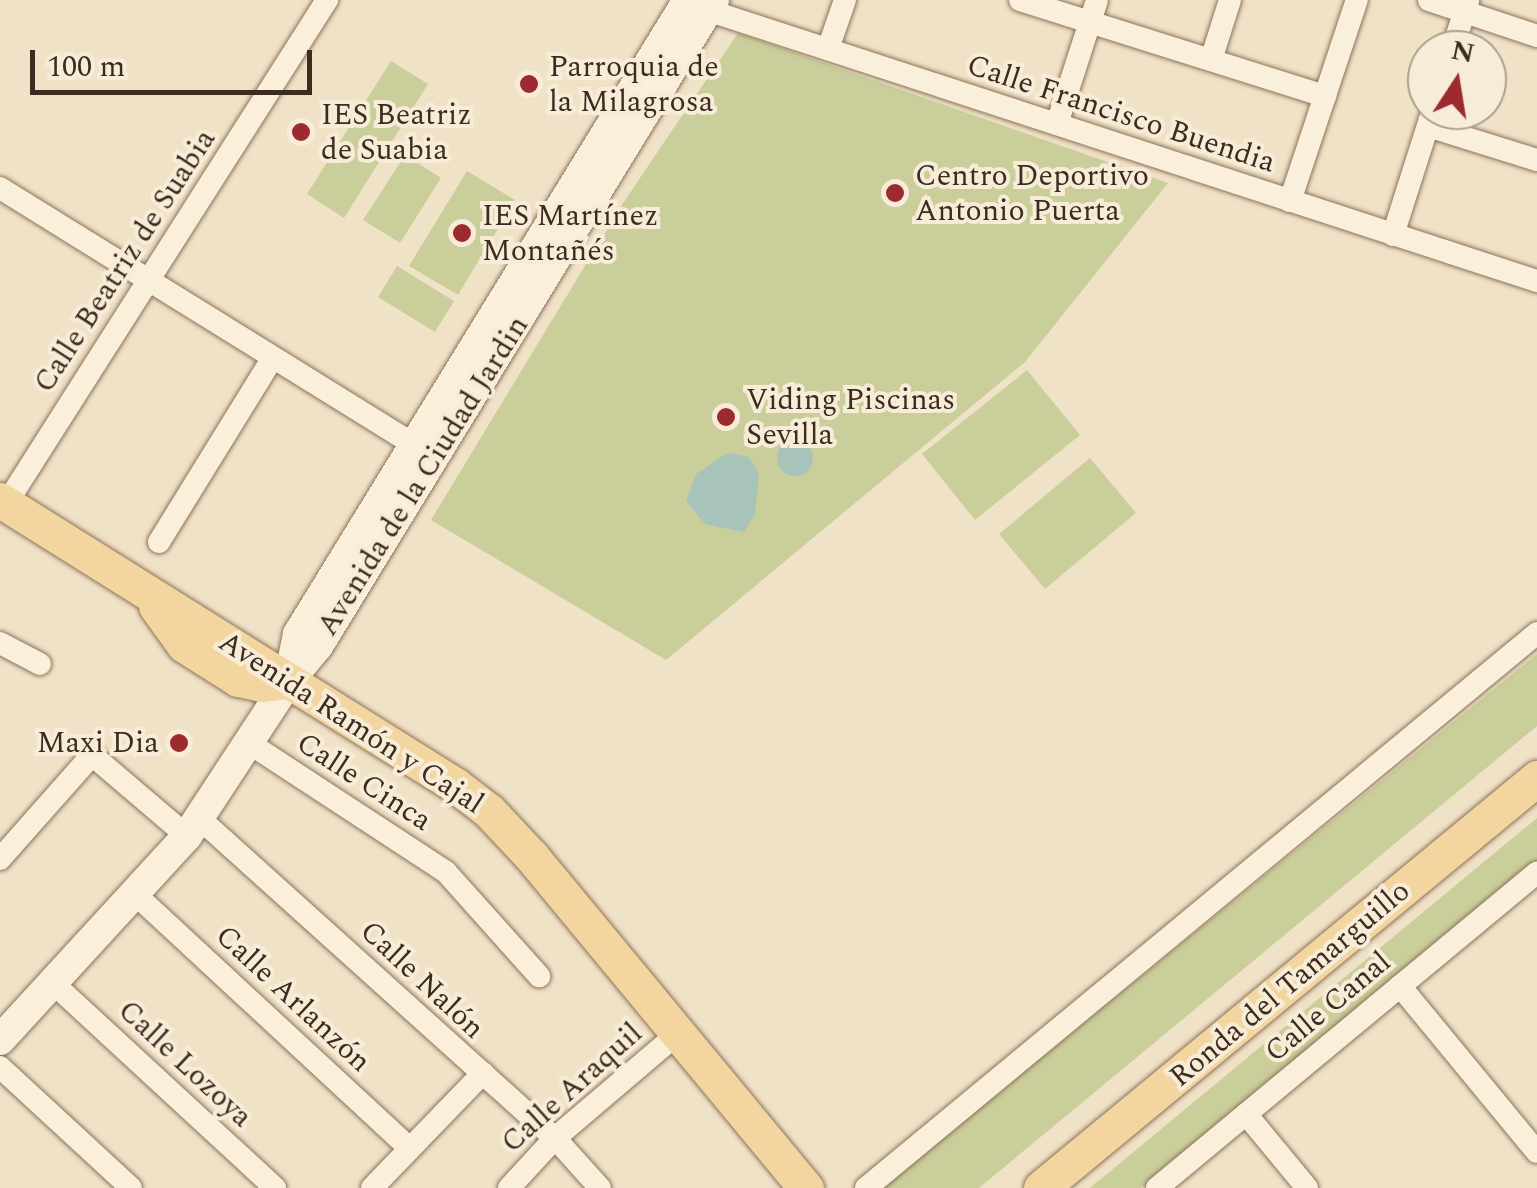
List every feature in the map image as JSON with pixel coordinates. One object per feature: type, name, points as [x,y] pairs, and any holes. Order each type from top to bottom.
[{"type":"main road","name":"Avenida de la Ciudad Jardin","points":[[289,681],[298,634],[415,445],[700,4]]},
{"type":"main road","name":"Avenida de la Ciudad Jardin","points":[[289,681],[321,641],[700,4]]},
{"type":"main road","name":"Avenida Ramón y Cajal","points":[[3,502],[455,785],[489,812],[532,856],[806,1188]]},
{"type":"main road","points":[[3,1030],[54,984],[193,827],[289,681]]},
{"type":"main road","name":"Ronda del Tamarguillo","points":[[1042,1188],[1537,778]]},
{"type":"street","name":"Calle Beatriz de Suabia","points":[[3,502],[327,0]]},
{"type":"street","points":[[828,49],[845,0]]},
{"type":"street","points":[[1020,0],[1094,11],[1212,60],[1325,96]]},
{"type":"street","points":[[1212,60],[1230,0]]},
{"type":"street","points":[[1290,201],[1356,0]]},
{"type":"street","points":[[1429,0],[1466,6],[1537,36]]},
{"type":"street","name":"Calle Francisco Buendia","points":[[700,4],[1537,281]]},
{"type":"street","points":[[1458,30],[1466,6]]},
{"type":"street","points":[[1057,124],[1094,11]]},
{"type":"street","points":[[1393,235],[1426,130]]},
{"type":"street","points":[[1461,130],[1537,160]]},
{"type":"street","points":[[0,188],[415,445]]},
{"type":"street","points":[[159,542],[272,359]]},
{"type":"street","points":[[866,1188],[1537,633]]},
{"type":"street","points":[[0,643],[40,664]]},
{"type":"street","name":"Calle Cinca","points":[[249,743],[446,872],[538,976]]},
{"type":"street","name":"Calle Nalón","points":[[0,859],[92,755],[193,827],[484,1073],[555,1138],[600,1188]]},
{"type":"street","name":"Calle Canal","points":[[1157,1188],[1400,986],[1535,880]]},
{"type":"street","name":"Calle Arlanzón","points":[[135,894],[409,1148]]},
{"type":"street","name":"Calle Lozoya","points":[[54,984],[276,1188]]},
{"type":"street","points":[[1400,986],[1537,1152]]},
{"type":"street","name":"Calle Araquil","points":[[509,1188],[555,1138],[677,1034]]},
{"type":"street","points":[[0,1066],[131,1188]]},
{"type":"street","points":[[372,1188],[484,1073]]},
{"type":"street","points":[[1246,1114],[1307,1188]]},
{"type":"green space","points":[[738,33],[1168,183],[1025,362],[666,660],[431,520],[623,203]]},
{"type":"green space","points":[[391,61],[428,84],[344,218],[307,194]]},
{"type":"green space","points":[[405,155],[441,178],[400,243],[363,220]]},
{"type":"green space","name":"IES Martínez Montañés","points":[[467,171],[515,200],[458,295],[409,266]]},
{"type":"green space","points":[[397,266],[454,301],[435,332],[378,297]]},
{"type":"green space","points":[[1027,370],[1080,435],[975,520],[922,454]]},
{"type":"green space","points":[[1090,458],[1136,513],[1045,589],[999,534]]},
{"type":"green space","points":[[1537,654],[1537,726],[979,1188],[881,1188]]},
{"type":"green space","points":[[1537,818],[1537,861],[1141,1188],[1090,1188]]},
{"type":"water","points":[[795,440],[808,445],[813,458],[808,471],[795,476],[782,471],[777,458],[782,445]]},
{"type":"water","points":[[727,453],[749,457],[759,473],[755,514],[744,532],[705,524],[686,501],[696,474]]},
{"type":"place","name":"Parroquia de la Milagrosa","points":[[529,84]]},
{"type":"place","name":"IES Beatriz de Suabia","points":[[301,132]]},
{"type":"place","name":"Centro Deportivo Antonio Puerta","points":[[895,193]]},
{"type":"place","name":"IES Martínez Montañés","points":[[462,233]]},
{"type":"place","name":"Viding Piscinas Sevilla","points":[[726,417]]},
{"type":"place","name":"Maxi Dia","points":[[179,743]]}]
